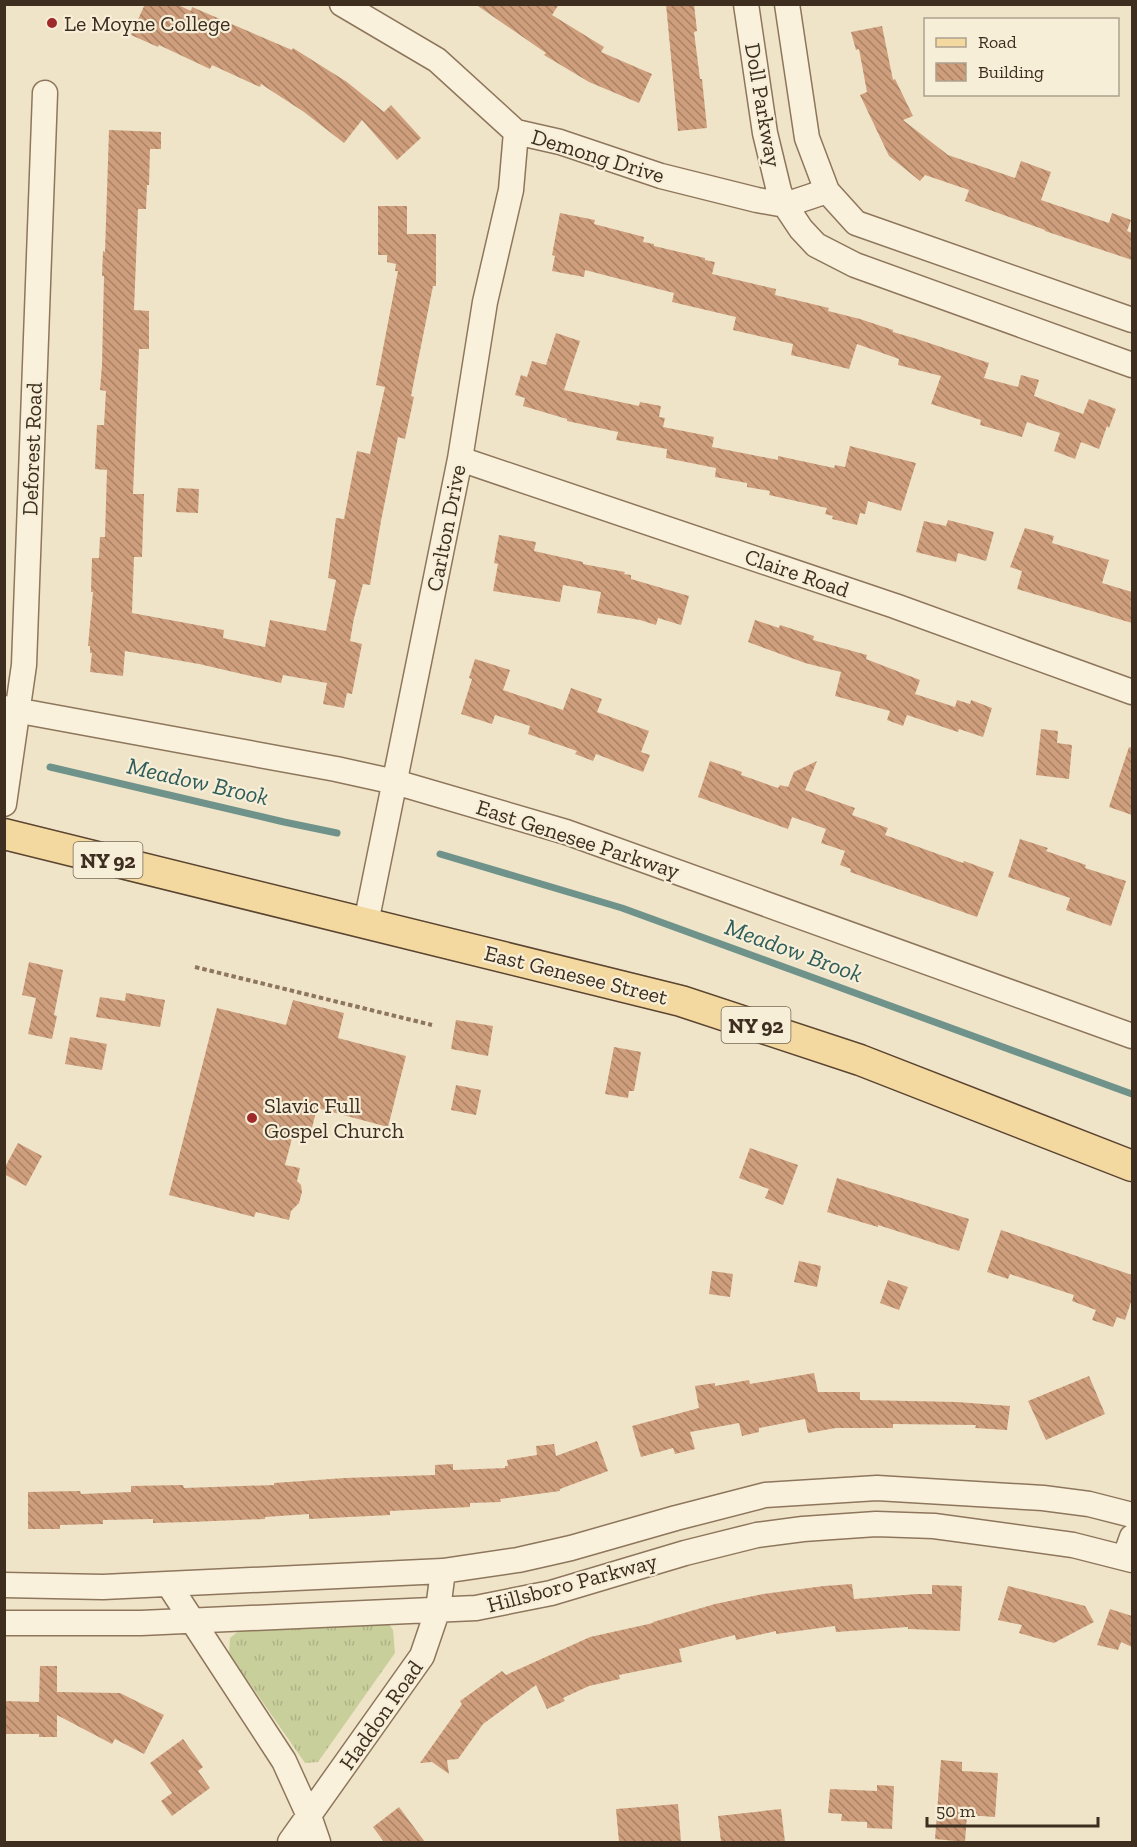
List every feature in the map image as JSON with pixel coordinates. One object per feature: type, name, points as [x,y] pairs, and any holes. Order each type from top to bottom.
[{"type":"main road","name":"East Genesee Street","points":[[4,834],[681,1001],[860,1060],[1132,1166]]},
{"type":"street","name":"Demong Drive","points":[[342,4],[437,60],[516,132],[560,142],[661,176],[757,200],[785,205],[827,191]]},
{"type":"street","name":"Doll Parkway","points":[[746,4],[765,133],[779,191],[785,205]]},
{"type":"street","name":"Doll Parkway","points":[[788,4],[807,138],[827,191]]},
{"type":"street","name":"Deforest Road","points":[[4,804],[11,710],[24,665],[45,93]]},
{"type":"street","name":"Carlton Drive","points":[[366,923],[460,459],[485,302],[511,190],[516,132]]},
{"type":"street","points":[[827,191],[856,223],[1132,320]]},
{"type":"street","points":[[785,205],[801,229],[816,245],[855,265],[1132,366]]},
{"type":"street","name":"Claire Road","points":[[460,459],[895,606],[1132,692]]},
{"type":"street","name":"East Genesee Parkway","points":[[11,710],[336,769],[395,782],[566,832],[1132,1036]]},
{"type":"street","name":"Hillsboro Parkway","points":[[4,1585],[103,1587],[169,1585],[443,1571],[518,1560],[571,1548],[765,1495],[877,1488],[1043,1498],[1089,1504],[1132,1515]]},
{"type":"street","name":"Hillsboro Parkway","points":[[4,1623],[141,1623],[476,1608],[551,1593],[685,1553],[757,1535],[876,1524],[934,1526],[1130,1551]]},
{"type":"street","name":"Haddon Road","points":[[290,1842],[422,1656],[438,1609],[443,1571]]},
{"type":"street","points":[[169,1585],[285,1761],[318,1842]]},
{"type":"path","points":[[195,967],[432,1025]]},
{"type":"green space","points":[[386,1620],[393,1630],[395,1653],[318,1762],[305,1763],[229,1654],[230,1638],[246,1625]]},
{"type":"building","points":[[145,4],[176,4],[191,11],[192,7],[292,50],[293,48],[347,82],[384,112],[391,105],[421,138],[397,160],[362,120],[344,143],[304,112],[261,84],[260,87],[212,65],[210,69],[159,45],[158,47],[131,35]]},
{"type":"building","points":[[475,4],[559,4],[552,15],[604,47],[601,52],[652,74],[639,103],[589,82],[544,55],[546,53]]},
{"type":"building","points":[[666,4],[694,4],[697,31],[694,32],[707,128],[678,131]]},
{"type":"building","points":[[882,26],[893,80],[895,79],[913,116],[903,120],[948,155],[1015,178],[1021,161],[1051,172],[1041,200],[1109,223],[1112,213],[1131,220],[1127,231],[1132,233],[1132,260],[965,201],[969,190],[925,175],[920,181],[889,156],[860,95],[867,92],[859,49],[856,50],[851,32]]},
{"type":"building","points":[[109,130],[161,132],[161,149],[150,149],[146,209],[138,209],[134,310],[149,311],[149,349],[139,349],[133,494],[144,494],[142,557],[134,557],[132,613],[224,630],[223,638],[265,647],[270,620],[326,631],[336,580],[328,578],[336,518],[344,519],[357,451],[370,454],[385,387],[376,385],[398,271],[395,271],[396,264],[387,262],[387,255],[378,255],[378,206],[407,206],[407,234],[436,234],[436,286],[433,286],[411,396],[414,397],[405,439],[398,437],[370,585],[363,584],[354,618],[350,641],[362,644],[352,694],[347,693],[344,708],[323,704],[327,683],[283,675],[281,683],[199,664],[125,651],[123,676],[90,672],[92,653],[88,646],[93,592],[91,592],[92,558],[99,558],[100,537],[105,537],[107,470],[95,469],[97,425],[104,425],[106,391],[100,390],[104,276],[102,276],[103,251],[105,252]]},
{"type":"building","points":[[560,213],[595,220],[594,224],[644,237],[643,242],[654,244],[654,246],[715,262],[712,274],[776,289],[775,295],[829,308],[828,311],[860,319],[989,363],[984,378],[1018,387],[1021,375],[1039,380],[1034,396],[1083,414],[1089,399],[1116,409],[1109,428],[1107,426],[1099,449],[1081,442],[1075,459],[1054,451],[1060,433],[1027,422],[1022,437],[980,425],[981,420],[931,404],[941,376],[898,365],[899,359],[857,344],[849,369],[791,355],[793,344],[733,330],[736,317],[672,302],[674,293],[585,270],[584,277],[552,271],[555,256],[552,255]]},
{"type":"building","points":[[556,333],[580,341],[564,390],[639,406],[640,402],[661,406],[659,417],[665,418],[663,427],[714,437],[712,447],[778,460],[778,456],[834,468],[835,465],[845,467],[850,446],[916,463],[901,511],[868,501],[865,514],[860,513],[857,525],[832,519],[833,516],[825,514],[827,508],[769,495],[770,491],[747,487],[747,483],[715,477],[716,468],[666,458],[667,449],[616,440],[618,432],[567,421],[567,419],[523,406],[525,398],[515,395],[521,375],[527,377],[532,361],[546,365]]},
{"type":"building","points":[[178,488],[199,489],[198,513],[176,512]]},
{"type":"building","points":[[948,520],[994,532],[986,561],[958,553],[956,562],[916,552],[924,521],[946,526]]},
{"type":"building","points":[[1025,528],[1054,536],[1052,543],[1109,560],[1102,583],[1132,592],[1132,623],[1017,589],[1022,571],[1010,567]]},
{"type":"building","points":[[499,535],[536,542],[534,551],[625,572],[624,574],[631,575],[631,579],[689,596],[681,625],[658,618],[656,625],[597,613],[601,592],[563,585],[560,602],[493,591],[498,564],[494,563]]},
{"type":"building","points":[[755,620],[779,628],[780,625],[814,636],[813,640],[867,655],[866,659],[920,680],[915,694],[955,707],[957,700],[970,704],[971,700],[992,708],[983,737],[959,729],[958,732],[907,715],[903,726],[887,720],[890,711],[835,696],[841,672],[805,663],[748,642]]},
{"type":"building","points":[[475,659],[510,670],[503,690],[563,710],[571,688],[602,699],[597,712],[649,731],[641,752],[650,755],[643,772],[596,754],[593,761],[575,754],[577,751],[528,734],[530,726],[495,715],[492,724],[461,714],[472,679],[469,678]]},
{"type":"building","points":[[1041,729],[1058,731],[1057,743],[1072,745],[1069,779],[1036,775]]},
{"type":"building","points":[[1129,747],[1132,748],[1132,815],[1109,807]]},
{"type":"building","points":[[710,761],[778,788],[780,785],[788,787],[794,772],[817,761],[805,790],[855,808],[852,815],[888,828],[885,835],[994,872],[977,917],[850,872],[851,869],[840,865],[845,851],[821,843],[826,829],[792,817],[788,829],[698,797]]},
{"type":"building","points":[[1020,839],[1048,848],[1046,851],[1086,865],[1085,868],[1126,881],[1111,926],[1066,910],[1070,898],[1008,877]]},
{"type":"building","points":[[29,962],[63,970],[54,1015],[57,1016],[52,1039],[28,1034],[36,998],[22,995]]},
{"type":"building","points":[[126,993],[165,1000],[160,1027],[96,1017],[100,997],[125,1001]]},
{"type":"building","name":"Slavic Full Gospel Church","points":[[293,1000],[344,1013],[338,1038],[406,1056],[388,1127],[317,1108],[311,1132],[295,1127],[285,1165],[300,1168],[297,1181],[301,1185],[302,1192],[299,1203],[291,1211],[289,1220],[256,1212],[254,1217],[169,1195],[217,1008],[286,1025]]},
{"type":"building","points":[[456,1020],[493,1026],[488,1056],[451,1049]]},
{"type":"building","points":[[70,1037],[107,1044],[102,1070],[65,1064]]},
{"type":"building","points":[[614,1047],[641,1052],[634,1091],[629,1091],[628,1098],[605,1094]]},
{"type":"building","points":[[456,1085],[481,1090],[476,1115],[451,1110]]},
{"type":"building","points":[[18,1143],[42,1156],[26,1186],[4,1174],[4,1169]]},
{"type":"building","points":[[750,1148],[798,1165],[783,1205],[765,1198],[769,1189],[739,1178]]},
{"type":"building","points":[[837,1178],[969,1219],[959,1251],[878,1225],[878,1227],[827,1212]]},
{"type":"building","points":[[1001,1230],[1132,1275],[1132,1299],[1125,1320],[1117,1317],[1113,1327],[1092,1320],[1096,1310],[1072,1301],[1074,1295],[1010,1274],[1008,1279],[987,1272]]},
{"type":"building","points":[[799,1261],[821,1266],[817,1287],[794,1282]]},
{"type":"building","points":[[712,1271],[733,1274],[730,1297],[709,1294]]},
{"type":"building","points":[[888,1280],[908,1287],[899,1310],[880,1303]]},
{"type":"building","points":[[814,1373],[818,1392],[860,1392],[860,1400],[957,1402],[1010,1406],[1007,1430],[975,1428],[976,1425],[893,1424],[893,1428],[836,1428],[808,1433],[805,1419],[759,1428],[759,1432],[742,1436],[739,1423],[690,1432],[695,1449],[675,1454],[673,1448],[641,1457],[632,1426],[699,1408],[695,1386],[715,1383],[715,1386],[749,1380],[750,1384]]},
{"type":"building","points":[[1089,1376],[1105,1414],[1046,1440],[1028,1401]]},
{"type":"building","points":[[597,1441],[608,1471],[560,1489],[560,1491],[500,1499],[501,1502],[470,1503],[470,1507],[390,1511],[390,1515],[309,1519],[309,1514],[265,1517],[265,1519],[190,1522],[153,1523],[153,1519],[103,1520],[103,1524],[60,1525],[60,1529],[28,1529],[28,1492],[80,1491],[81,1494],[131,1492],[131,1486],[183,1485],[184,1488],[274,1485],[274,1483],[345,1478],[435,1475],[435,1465],[453,1464],[453,1470],[505,1468],[508,1466],[507,1460],[537,1455],[536,1446],[554,1444],[556,1456]]},
{"type":"building","points":[[852,1584],[854,1599],[932,1594],[932,1585],[962,1586],[960,1631],[908,1629],[908,1627],[836,1632],[835,1626],[776,1634],[776,1631],[736,1640],[735,1635],[679,1649],[682,1662],[619,1675],[620,1679],[589,1686],[563,1698],[565,1701],[547,1709],[536,1685],[483,1724],[458,1759],[447,1760],[449,1774],[432,1762],[420,1763],[462,1704],[460,1701],[502,1671],[506,1675],[590,1637],[653,1623],[715,1604],[763,1594]]},
{"type":"building","points":[[1008,1586],[1085,1606],[1094,1622],[1054,1643],[1019,1633],[1022,1625],[998,1620]]},
{"type":"building","points":[[1110,1609],[1132,1616],[1132,1647],[1121,1642],[1118,1650],[1097,1645]]},
{"type":"building","points":[[40,1666],[57,1666],[57,1692],[120,1693],[164,1715],[144,1754],[115,1739],[112,1744],[57,1715],[57,1737],[39,1737],[39,1734],[4,1734],[4,1701],[39,1702]]},
{"type":"building","points":[[183,1739],[203,1767],[198,1771],[210,1788],[172,1816],[161,1801],[172,1793],[150,1763]]},
{"type":"building","points":[[941,1760],[962,1762],[962,1771],[998,1773],[995,1817],[967,1815],[965,1842],[935,1839]]},
{"type":"building","points":[[877,1785],[894,1786],[892,1829],[867,1828],[867,1822],[841,1821],[842,1814],[828,1813],[830,1789],[877,1791]]},
{"type":"building","points":[[678,1804],[681,1842],[619,1842],[616,1809]]},
{"type":"building","points":[[399,1807],[425,1842],[384,1842],[373,1827]]},
{"type":"building","points":[[781,1809],[785,1842],[721,1842],[718,1816]]},
{"type":"waterway","name":"Meadow Brook","points":[[50,767],[337,833]]},
{"type":"waterway","name":"Meadow Brook","points":[[440,854],[622,908],[1132,1094]]},
{"type":"place","name":"Le Moyne College","points":[[52,23]]},
{"type":"place","name":"Slavic Full Gospel Church","points":[[252,1118]]}]
